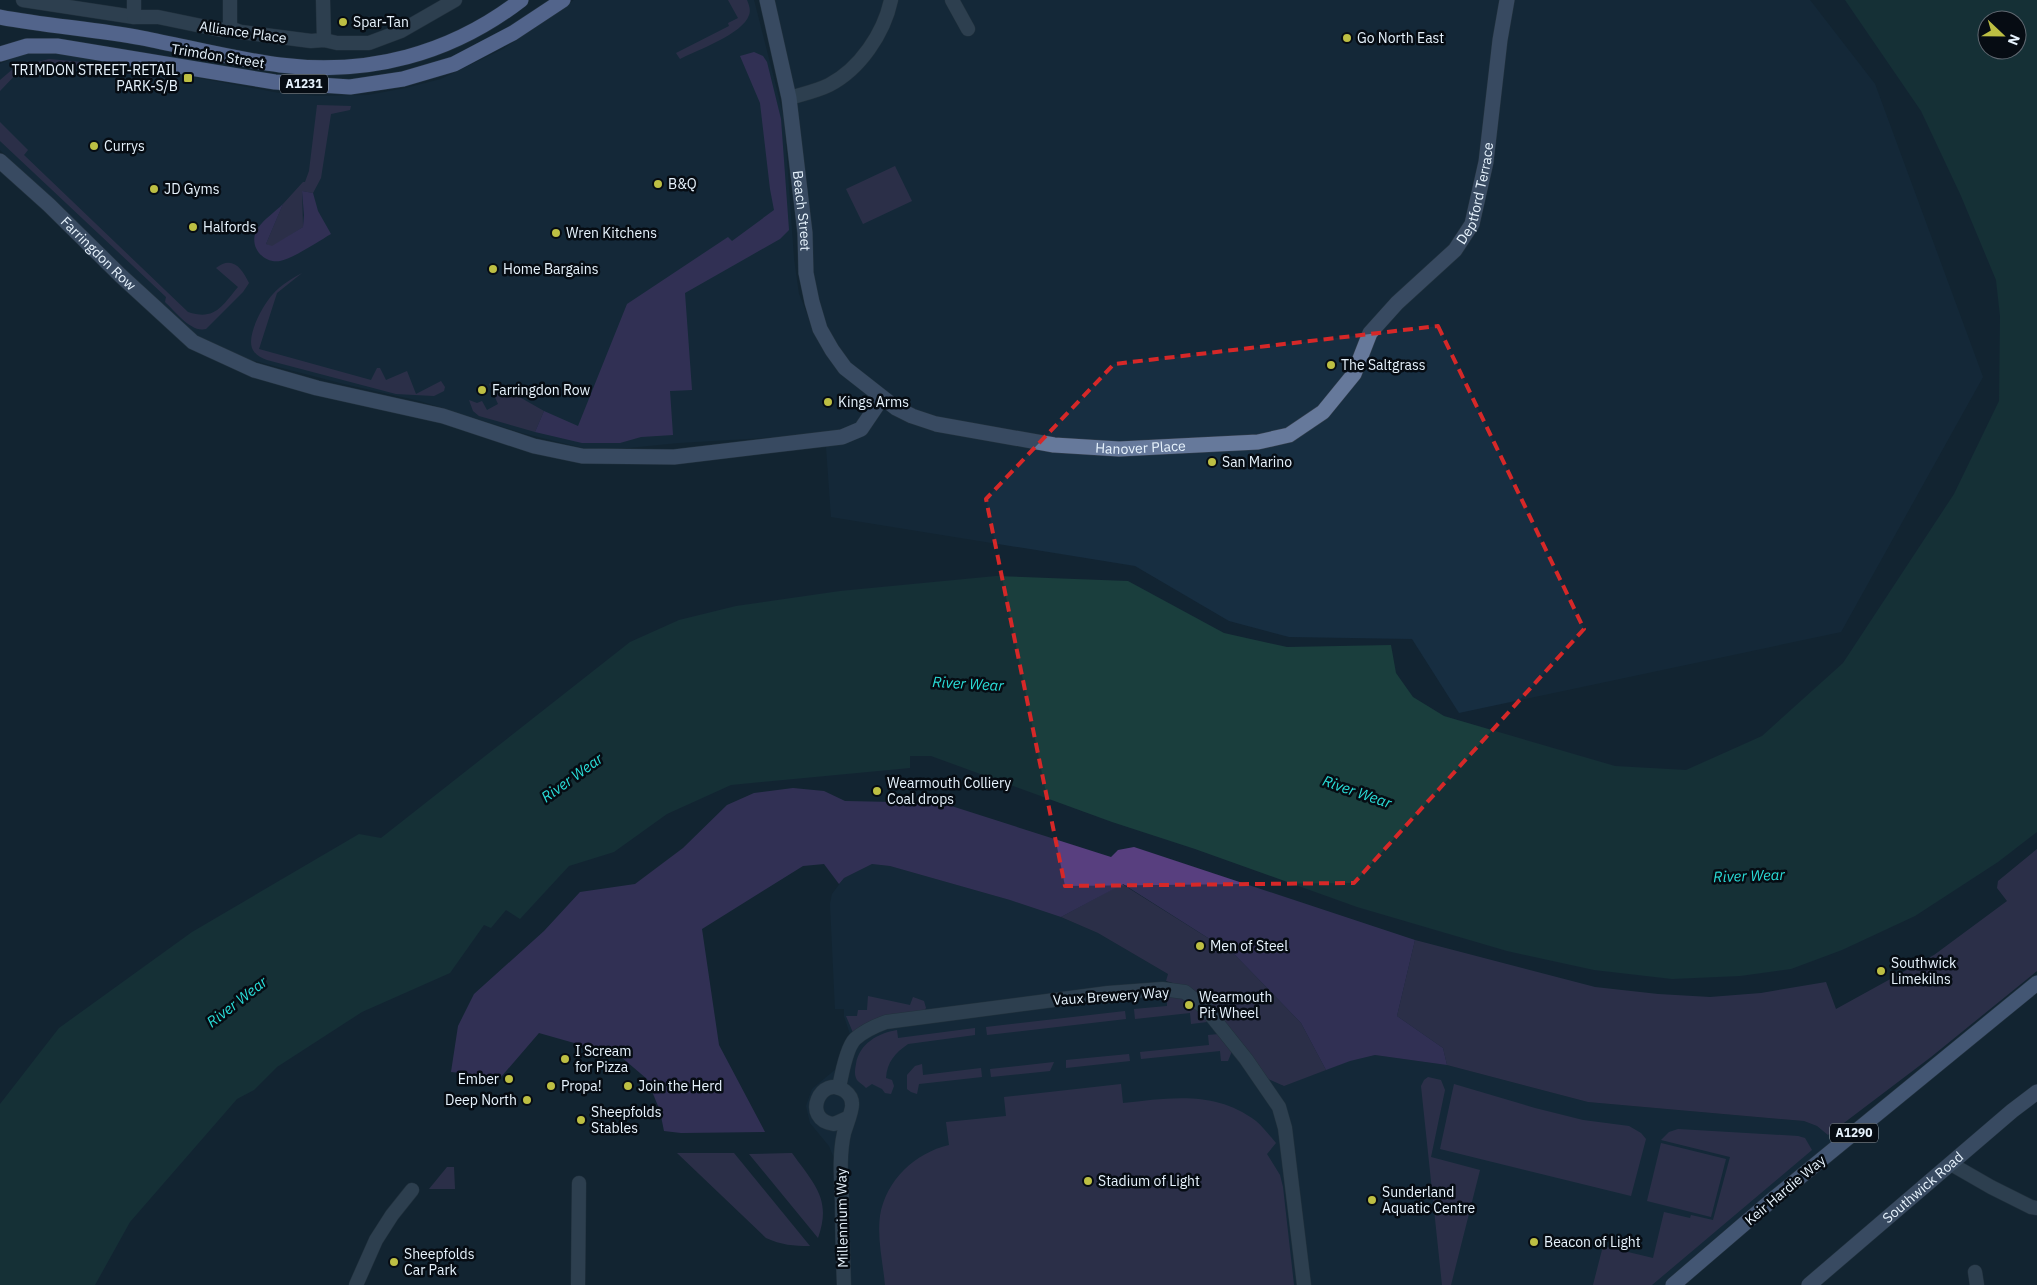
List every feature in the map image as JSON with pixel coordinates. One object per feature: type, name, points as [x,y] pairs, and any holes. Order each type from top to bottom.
[{"type":"highway","name":"Trimdon Street","points":[[0,17],[140,38],[280,65],[344,66],[384,63],[428,52],[460,39],[494,20],[521,0]]},
{"type":"highway","name":"Trimdon Street","points":[[0,54],[27,46],[57,46],[275,82],[328,87],[358,86],[403,79],[454,64],[513,33],[563,0]]},
{"type":"main road","name":"Keir Hardie Way","points":[[1674,1285],[1772,1200],[2037,983]]},
{"type":"street","name":"Alliance Place","points":[[24,0],[134,17],[158,17],[221,30],[230,28],[241,32],[311,41],[324,40],[337,43],[369,43],[386,38],[453,0]]},
{"type":"street","points":[[134,0],[134,17]]},
{"type":"street","points":[[230,0],[230,28]]},
{"type":"street","points":[[323,0],[324,40]]},
{"type":"street","name":"Beach Street","points":[[767,0],[789,98],[805,233],[806,273],[812,302],[820,329],[845,368],[882,398]]},
{"type":"street","points":[[789,98],[830,85],[855,64],[877,38],[891,0]]},
{"type":"street","points":[[952,0],[968,29]]},
{"type":"street","name":"Deptford Terrace","points":[[1364,349],[1370,333],[1397,303],[1455,250],[1472,224],[1486,162],[1500,40],[1507,0]]},
{"type":"street","name":"Farringdon Row","points":[[0,161],[193,342],[254,370],[316,388],[443,416],[534,446],[582,456],[674,457],[842,437],[862,429],[882,398]]},
{"type":"street","name":"Hanover Place","points":[[882,398],[912,416],[936,424],[1054,445],[1119,449],[1258,442],[1290,435],[1323,412],[1354,374],[1364,349]]},
{"type":"street","name":"Vaux Brewery Way","points":[[839,1088],[842,1072],[853,1041],[873,1027],[886,1022],[1108,993],[1162,989],[1185,992],[1206,1009],[1223,1028],[1279,1107],[1286,1128],[1304,1285]]},
{"type":"street","points":[[828,1088],[839,1088],[844,1090],[851,1099],[852,1109],[848,1118],[839,1123],[830,1123],[824,1120],[817,1112],[817,1101],[819,1096],[828,1088]]},
{"type":"street","name":"Southwick Road","points":[[1809,1285],[2037,1092]]},
{"type":"street","name":"Millennium Way","points":[[844,1285],[840,1151],[848,1118]]},
{"type":"street","name":"Millennium Way","points":[[830,1123],[840,1151]]},
{"type":"street","points":[[1951,1164],[2030,1207],[2037,1208]]},
{"type":"street","points":[[578,1285],[579,1183]]},
{"type":"street","points":[[356,1285],[376,1240],[392,1215],[412,1190]]},
{"type":"highlighted area","points":[[1438,326],[1584,629],[1354,883],[1065,886],[986,499],[1114,364]]},
{"type":"shaded area","points":[[574,0],[754,0],[784,118],[794,259],[799,294],[818,341],[770,0],[1810,0],[1875,84],[1983,377],[1841,632],[1459,713],[1412,639],[1289,637],[1229,621],[1135,566],[831,517],[825,432],[618,449],[583,448],[522,433],[420,401],[344,384],[236,356],[193,334],[0,150],[0,64],[17,56],[33,52],[53,51],[279,93],[317,96],[368,95],[441,79],[503,49]]},
{"type":"shaded area","points":[[728,0],[747,0],[750,11],[745,22],[729,35],[680,59],[676,53],[729,26],[728,23],[738,18]]},
{"type":"shaded area","points":[[754,52],[763,56],[767,62],[781,119],[789,230],[780,239],[685,293],[692,390],[670,391],[673,435],[641,437],[620,443],[582,443],[535,432],[544,411],[578,426],[627,304],[728,237],[732,241],[774,210],[760,103],[740,56]]},
{"type":"shaded area","points":[[49,59],[82,62],[153,76],[152,78],[57,65],[35,68],[29,74],[22,68],[0,91],[0,80],[14,68]]},
{"type":"shaded area","points":[[317,105],[351,106],[350,110],[331,114],[321,178],[313,193],[302,191],[303,227],[272,247],[266,244],[283,204],[305,182],[309,171]]},
{"type":"shaded area","points":[[0,122],[28,150],[24,155],[188,312],[205,315],[217,310],[238,287],[216,268],[222,264],[232,263],[243,272],[249,283],[243,292],[206,329],[195,328],[189,325],[165,302],[166,297],[0,141]]},
{"type":"shaded area","points":[[895,166],[912,201],[863,224],[846,189]]},
{"type":"shaded area","points":[[302,191],[313,193],[318,211],[331,234],[285,260],[273,261],[267,259],[258,252],[255,246],[255,234],[258,228],[283,204],[266,244],[272,246],[303,227]]},
{"type":"shaded area","points":[[302,273],[277,293],[259,349],[371,380],[377,368],[380,368],[386,380],[407,371],[416,394],[441,381],[445,387],[444,391],[434,396],[396,394],[267,360],[256,354],[251,342],[254,328],[261,312],[276,291],[286,282]]},
{"type":"shaded area","points":[[493,382],[544,411],[535,432],[479,416],[473,411],[469,400],[477,403],[482,401],[487,410],[498,404],[489,384]]},
{"type":"shaded area","points":[[793,788],[824,791],[845,801],[942,803],[1111,857],[1118,850],[1134,847],[1415,940],[1397,1016],[1443,1048],[1447,1065],[1375,1055],[1350,1061],[1326,1070],[1301,1023],[1235,955],[1123,884],[1061,917],[1010,900],[890,866],[872,864],[844,878],[839,884],[824,864],[803,866],[702,929],[719,1045],[765,1132],[681,1133],[664,1131],[660,1111],[647,1079],[620,1056],[539,1033],[501,1077],[451,1072],[458,1026],[474,994],[544,931],[580,892],[635,884],[683,848],[727,805],[754,793]]},
{"type":"shaded area","points":[[2037,849],[2037,971],[1931,1057],[1828,1135],[1817,1126],[1804,1121],[1588,1102],[1447,1065],[1443,1048],[1397,1016],[1415,940],[1595,987],[1658,994],[1710,997],[1761,993],[1826,982],[1836,1009],[1934,955],[2007,901],[1997,888],[1998,881]]},
{"type":"shaded area","points":[[872,864],[890,866],[1010,900],[1061,917],[1098,933],[1168,974],[1166,982],[1189,988],[1283,1086],[1349,1061],[1375,1055],[1447,1065],[1588,1102],[1804,1121],[1817,1126],[1834,1139],[1666,1285],[841,1285],[834,1158],[829,1146],[810,1123],[806,1106],[812,1089],[836,1069],[851,1037],[844,1016],[844,1009],[835,1009],[830,904],[832,894],[844,878]]},
{"type":"shaded area","points":[[1122,884],[1235,955],[1301,1023],[1326,1070],[1284,1086],[1266,1078],[1189,988],[1166,981],[1168,974],[1098,933],[1061,917]]},
{"type":"shaded area","points":[[1167,994],[1179,995],[1208,1017],[1207,1022],[1191,1024],[1190,1013],[1135,1019],[1134,1009],[1167,1006]]},
{"type":"shaded area","points":[[868,996],[910,1005],[913,997],[924,1001],[926,1008],[924,1011],[854,1035],[846,1016],[857,1016],[858,1010],[867,1010]]},
{"type":"shaded area","points":[[1125,1011],[1126,1019],[987,1035],[986,1027]]},
{"type":"shaded area","points":[[975,1028],[975,1035],[908,1044],[903,1047],[888,1067],[886,1078],[892,1080],[894,1086],[891,1094],[885,1093],[882,1089],[872,1084],[866,1088],[856,1078],[856,1066],[861,1051],[865,1045],[883,1034],[897,1030],[898,1038]]},
{"type":"shaded area","points":[[1219,1034],[1232,1051],[1228,1061],[1221,1061],[1220,1051],[1141,1059],[1140,1052],[1209,1045],[1208,1035]]},
{"type":"shaded area","points":[[1129,1054],[1130,1061],[1066,1068],[1066,1060]]},
{"type":"shaded area","points":[[1054,1062],[1050,1071],[991,1077],[990,1069]]},
{"type":"shaded area","points":[[922,1064],[923,1075],[981,1068],[982,1077],[919,1084],[917,1094],[907,1089],[907,1075],[915,1066]]},
{"type":"shaded area","points":[[1428,1077],[1441,1080],[1445,1090],[1431,1157],[1480,1170],[1451,1285],[1442,1285],[1421,1086]]},
{"type":"shaded area","name":"Stadium of Light","points":[[1121,1084],[1123,1103],[1192,1098],[1225,1104],[1256,1121],[1276,1143],[1267,1154],[1280,1175],[1283,1187],[1294,1285],[885,1285],[879,1233],[883,1203],[896,1180],[914,1161],[925,1154],[949,1145],[946,1122],[1006,1116],[1004,1097]]},
{"type":"shaded area","points":[[1454,1084],[1583,1120],[1629,1126],[1641,1133],[1646,1139],[1631,1196],[1440,1149]]},
{"type":"shaded area","points":[[1678,1129],[1798,1136],[1805,1138],[1812,1150],[1652,1285],[1593,1285],[1603,1246],[1653,1258],[1664,1212],[1690,1218],[1691,1215],[1713,1220],[1730,1157],[1661,1140],[1669,1132]]},
{"type":"shaded area","points":[[1661,1143],[1726,1159],[1711,1217],[1647,1201]]},
{"type":"shaded area","points":[[677,1153],[734,1153],[810,1246],[788,1245],[766,1238]]},
{"type":"shaded area","points":[[792,1153],[814,1183],[822,1202],[822,1224],[818,1238],[749,1154]]},
{"type":"shaded area","points":[[447,1167],[454,1167],[455,1189],[429,1189]]},
{"type":"water","name":"River Wear","points":[[1845,0],[2037,0],[2037,832],[1998,862],[1915,916],[1842,950],[1791,969],[1740,976],[1672,979],[1594,970],[1507,951],[1357,907],[1195,849],[1112,822],[931,756],[910,756],[910,768],[731,785],[667,814],[614,852],[569,866],[520,919],[506,910],[491,928],[484,925],[450,973],[362,1012],[277,1067],[254,1090],[237,1099],[130,1222],[95,1285],[0,1285],[0,1104],[59,1028],[192,932],[359,834],[381,838],[630,642],[679,620],[736,606],[840,591],[996,576],[1128,581],[1224,633],[1287,647],[1391,645],[1396,673],[1413,697],[1444,716],[1615,766],[1686,770],[1762,736],[1843,663],[1954,494],[1999,401],[2000,316],[1996,280],[1961,196],[1921,111]]},
{"type":"place","name":"Spar-Tan","points":[[343,22]]},
{"type":"place","name":"Go North East","points":[[1347,38]]},
{"type":"place","name":"TRIMDON STREET-RETAIL PARK-S/B","points":[[188,78]]},
{"type":"place","name":"Currys","points":[[94,146]]},
{"type":"place","name":"B&Q","points":[[658,184]]},
{"type":"place","name":"JD Gyms","points":[[154,189]]},
{"type":"place","name":"Halfords","points":[[193,227]]},
{"type":"place","name":"Wren Kitchens","points":[[556,233]]},
{"type":"place","name":"Home Bargains","points":[[493,269]]},
{"type":"place","name":"The Saltgrass","points":[[1331,365]]},
{"type":"place","name":"Farringdon Row","points":[[482,390]]},
{"type":"place","name":"Kings Arms","points":[[828,402]]},
{"type":"place","name":"San Marino","points":[[1212,462]]},
{"type":"place","name":"Wearmouth Colliery Coal drops","points":[[877,791]]},
{"type":"place","name":"Men of Steel","points":[[1200,946]]},
{"type":"place","name":"Southwick Limekilns","points":[[1881,971]]},
{"type":"place","name":"Wearmouth Pit Wheel","points":[[1189,1005]]},
{"type":"place","name":"I Scream for Pizza","points":[[565,1059]]},
{"type":"place","name":"Ember","points":[[509,1079]]},
{"type":"place","name":"Propa!","points":[[551,1086]]},
{"type":"place","name":"Join the Herd","points":[[628,1086]]},
{"type":"place","name":"Deep North","points":[[527,1100]]},
{"type":"place","name":"Sheepfolds Stables","points":[[581,1120]]},
{"type":"place","name":"Stadium of Light","points":[[1088,1181]]},
{"type":"place","name":"Sunderland Aquatic Centre","points":[[1372,1200]]},
{"type":"place","name":"Beacon of Light","points":[[1534,1242]]},
{"type":"place","name":"Sheepfolds Car Park","points":[[394,1262]]}]
